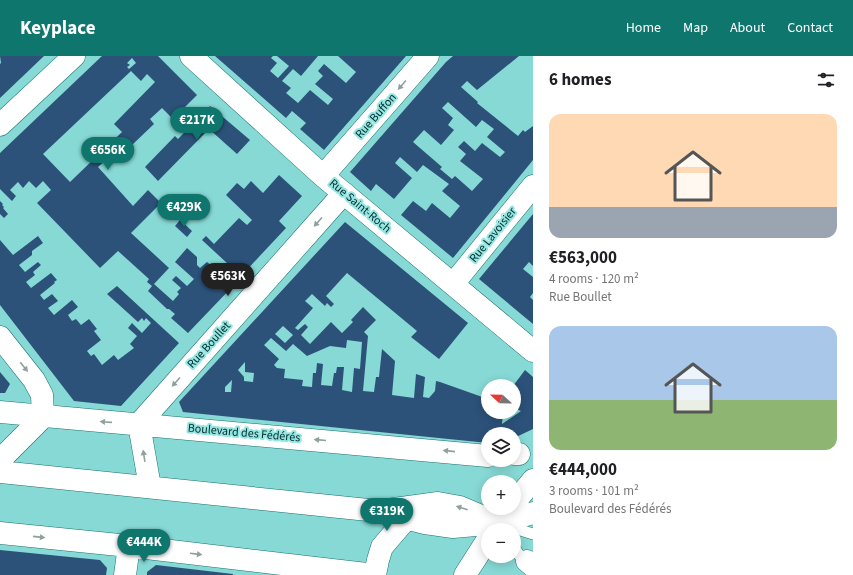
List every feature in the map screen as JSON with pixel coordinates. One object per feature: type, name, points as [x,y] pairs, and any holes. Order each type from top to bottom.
[{"type":"street","points":[[0,125],[74,56]]},
{"type":"street","name":"Rue Saint-Roch","points":[[191,56],[323,176],[533,351]]},
{"type":"street","name":"Rue Buffon","points":[[323,176],[428,56]]},
{"type":"street","name":"Rue Lavoisier","points":[[453,284],[533,186]]},
{"type":"street","name":"Rue Boullet","points":[[139,424],[344,193]]},
{"type":"street","points":[[0,337],[34,380],[42,395],[43,417],[0,460]]},
{"type":"street","name":"Boulevard des Fédérés","points":[[0,412],[481,455]]},
{"type":"street","points":[[139,424],[150,487]]},
{"type":"street","points":[[0,472],[378,511],[425,524],[453,527],[481,526]]},
{"type":"street","points":[[521,495],[533,480]]},
{"type":"street","points":[[378,511],[438,503],[460,507],[492,523]]},
{"type":"street","points":[[506,523],[533,513]]},
{"type":"street","points":[[0,533],[129,546],[375,575],[382,546],[406,519]]},
{"type":"street","points":[[125,575],[129,546]]},
{"type":"street","points":[[466,575],[481,552]]},
{"type":"lane","points":[[521,531],[533,534]]},
{"type":"building","points":[[0,56],[44,56],[0,98]]},
{"type":"building","points":[[102,56],[158,56],[197,95],[173,119],[162,108],[150,119],[154,124],[111,165],[106,160],[98,167],[133,206],[148,190],[161,203],[131,233],[169,268],[154,284],[173,301],[179,294],[177,292],[181,288],[172,280],[176,276],[187,286],[194,279],[175,262],[187,248],[197,257],[197,265],[200,268],[207,262],[233,286],[188,333],[171,318],[175,314],[167,309],[148,291],[152,286],[147,282],[149,279],[118,251],[100,268],[37,203],[51,190],[43,181],[36,188],[29,181],[23,188],[18,182],[10,190],[16,196],[12,201],[0,189],[0,153]],"holes":[[[132,58],[136,63],[129,69],[127,67],[130,65],[127,63]],[[131,71],[141,81],[147,74],[155,82],[114,124],[122,132],[70,182],[43,154]]]},
{"type":"building","points":[[215,56],[273,56],[271,58],[277,63],[270,71],[278,78],[289,66],[277,56],[318,56],[301,76],[293,69],[282,81],[291,88],[286,93],[298,103],[310,90],[328,105],[333,99],[315,84],[323,76],[318,71],[324,64],[346,83],[356,72],[338,56],[406,56],[324,150],[300,129],[306,123],[292,111],[286,118]]},
{"type":"building","points":[[453,56],[519,56],[477,90],[467,81],[461,87],[478,102],[477,103],[518,136],[523,130],[525,132],[533,126],[533,160],[453,258],[401,215],[413,201],[426,211],[432,203],[450,218],[460,206],[442,191],[449,184],[423,165],[417,172],[400,157],[395,163],[412,178],[394,199],[376,184],[371,191],[350,172],[446,62]],"holes":[[[448,102],[476,127],[482,120],[494,129],[487,137],[505,152],[500,157],[482,143],[475,151],[464,141],[458,147],[466,154],[460,161],[483,179],[472,191],[455,176],[452,179],[440,169],[442,167],[413,142],[424,130],[441,145],[454,130],[448,125],[453,118],[442,108]]]},
{"type":"building","points":[[210,106],[250,140],[237,154],[209,129],[158,181],[145,167],[175,136],[178,139]]},
{"type":"building","points":[[279,175],[302,196],[279,221],[286,228],[241,276],[202,240],[206,236],[214,244],[239,218],[247,225],[252,220],[226,195],[237,183],[244,189],[251,181],[263,193]]},
{"type":"building","points":[[0,201],[8,214],[4,218],[0,214]]},
{"type":"building","points":[[533,214],[533,266],[529,262],[523,269],[533,277],[533,293],[530,297],[533,300],[533,324],[479,279]]},
{"type":"building","points":[[180,220],[192,231],[187,237],[175,226]]},
{"type":"building","points":[[345,222],[468,323],[439,359],[411,337],[417,331],[347,273],[326,296],[334,304],[331,307],[327,303],[325,306],[312,294],[305,301],[313,308],[295,328],[298,330],[305,324],[308,327],[301,335],[310,344],[331,322],[342,333],[353,322],[351,320],[363,307],[376,320],[364,332],[368,336],[363,391],[374,392],[376,377],[379,377],[382,349],[395,361],[392,395],[414,398],[416,374],[425,377],[423,397],[429,398],[435,391],[436,381],[440,382],[481,397],[481,419],[502,419],[502,424],[509,419],[521,419],[521,379],[518,379],[525,370],[533,377],[533,429],[521,435],[521,427],[481,427],[481,442],[183,412],[179,402]],"holes":[[[283,326],[293,335],[285,343],[275,334]],[[271,338],[286,351],[293,344],[307,356],[330,346],[346,348],[347,340],[362,342],[360,369],[354,368],[352,392],[342,390],[344,367],[337,367],[336,373],[334,373],[332,386],[321,385],[323,364],[317,363],[316,373],[313,373],[312,387],[302,386],[303,380],[284,378],[285,369],[277,368],[274,365],[279,359],[264,345]],[[245,362],[245,372],[254,373],[253,382],[244,381],[244,377],[238,370]],[[232,380],[231,392],[225,392],[225,387]]]},
{"type":"building","points":[[38,236],[43,243],[32,251],[32,255],[19,265],[25,272],[38,262],[41,265],[33,272],[35,275],[26,282],[31,288],[51,273],[57,280],[40,295],[44,300],[52,294],[58,301],[48,308],[54,315],[72,300],[78,307],[68,315],[72,321],[76,319],[81,325],[89,319],[97,329],[94,331],[101,340],[87,351],[91,356],[94,354],[102,365],[114,355],[118,360],[134,348],[130,344],[137,336],[128,328],[132,323],[142,333],[151,323],[146,318],[144,321],[142,318],[138,322],[107,294],[117,286],[179,343],[121,406],[74,401],[0,305],[0,240],[13,255]]},
{"type":"building","points":[[0,372],[10,384],[5,393],[0,393]]},
{"type":"building","points":[[0,550],[100,560],[107,568],[106,575],[0,575]]},
{"type":"building","points":[[156,565],[233,575],[147,575],[147,572]]}]
